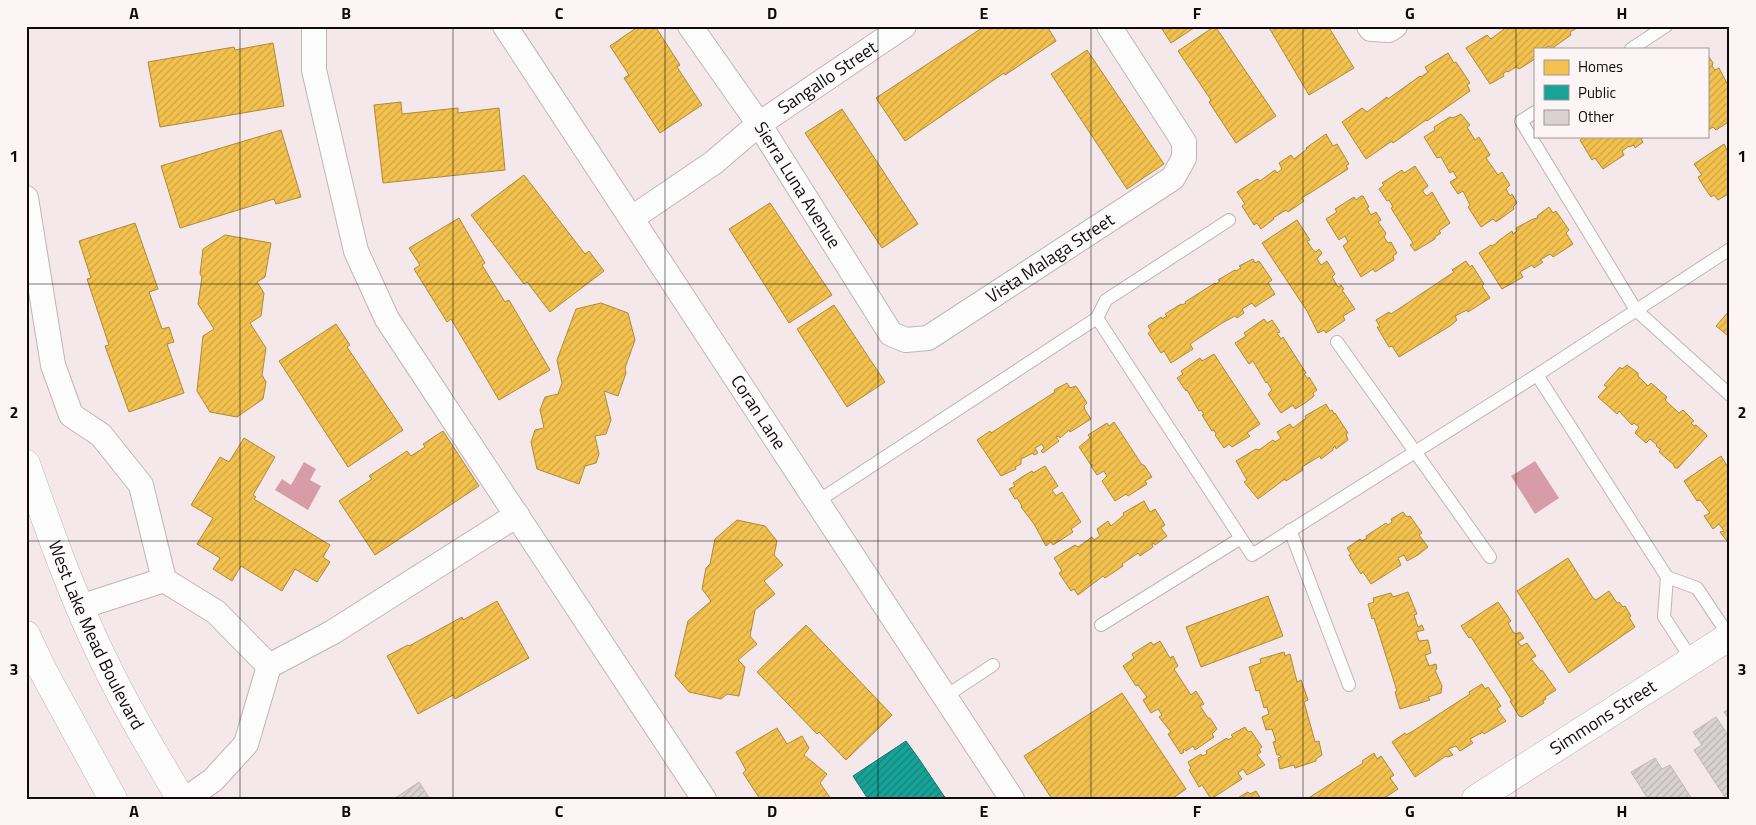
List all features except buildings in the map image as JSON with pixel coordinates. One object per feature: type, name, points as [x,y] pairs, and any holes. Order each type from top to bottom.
[{"type":"main road","name":"West Lake Mead Boulevard","points":[[26,464],[50,532],[109,672],[181,799]]},
{"type":"main road","points":[[26,635],[42,669],[113,799]]},
{"type":"main road","name":"Simmons Street","points":[[1476,799],[1730,636]]},
{"type":"street","points":[[314,26],[314,70],[356,250],[387,318],[704,799]]},
{"type":"street","name":"Coran Lane","points":[[505,26],[1012,799]]},
{"type":"street","name":"Sierra Luna Avenue","points":[[690,26],[759,124],[891,334],[906,340]]},
{"type":"street","name":"Sangallo Street","points":[[632,218],[713,163],[759,124],[904,26]]},
{"type":"street","name":"Vista Malaga Street","points":[[906,340],[928,338],[1172,178],[1184,158],[1184,142],[1108,26]]},
{"type":"street","points":[[1370,28],[1389,30],[1395,26]]},
{"type":"street","points":[[26,198],[53,365],[71,415],[101,435],[141,486],[164,580],[216,612],[269,666]]},
{"type":"street","points":[[186,799],[213,780],[246,744],[269,666],[333,632],[517,515]]},
{"type":"street","points":[[80,607],[164,580]]},
{"type":"lane","points":[[1633,48],[1666,26]]},
{"type":"lane","points":[[1534,113],[1521,121],[1636,310],[1730,395]]},
{"type":"lane","points":[[818,501],[1097,318],[1106,300],[1229,220]]},
{"type":"lane","points":[[1097,318],[1252,554],[1537,375],[1730,249]]},
{"type":"lane","points":[[1337,342],[1416,450],[1490,557]]},
{"type":"lane","points":[[1537,375],[1667,577],[1697,588],[1730,636]]},
{"type":"lane","points":[[1290,530],[1349,685]]},
{"type":"lane","points":[[1101,625],[1241,538]]},
{"type":"lane","points":[[1667,577],[1664,616],[1692,660]]},
{"type":"lane","points":[[946,696],[993,665]]},
{"type":"shaded area","points":[[1535,461],[1559,498],[1535,514],[1511,476]]},
{"type":"shaded area","points":[[304,462],[316,469],[310,480],[321,486],[308,510],[275,490],[282,479],[291,485]]}]
